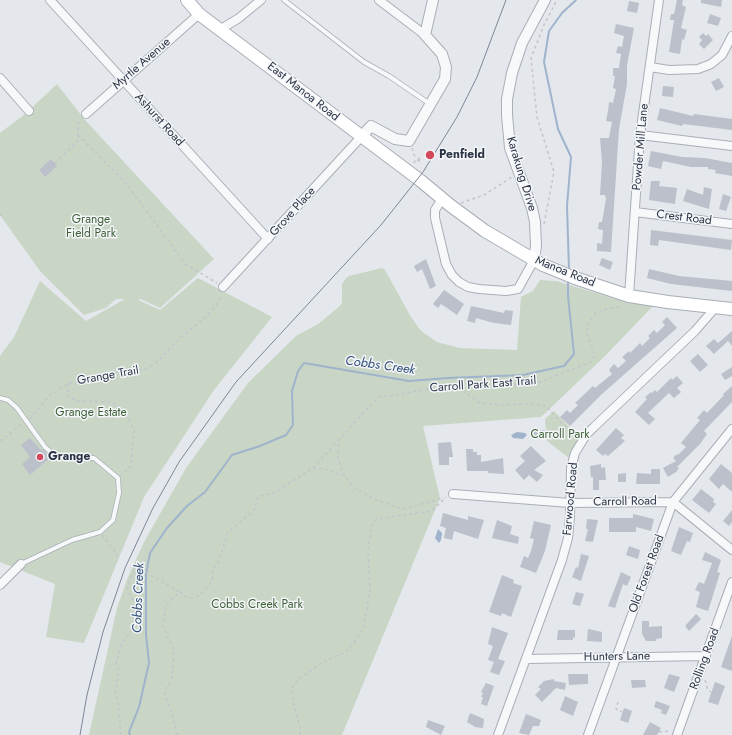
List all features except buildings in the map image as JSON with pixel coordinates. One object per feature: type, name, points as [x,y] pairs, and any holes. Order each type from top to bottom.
[{"type":"main road","name":"East Manoa Road","points":[[187,0],[199,14],[221,29],[361,137],[421,181]]},
{"type":"main road","name":"Manoa Road","points":[[421,181],[485,231],[534,260],[562,273],[627,295],[732,309]]},
{"type":"street","name":"Ashurst Road","points":[[50,0],[268,239]]},
{"type":"street","points":[[221,29],[239,18],[261,0]]},
{"type":"street","points":[[361,137],[371,126],[395,139],[409,141],[445,78],[446,66],[442,54],[425,35],[379,0]]},
{"type":"street","points":[[425,35],[433,0]]},
{"type":"street","name":"Karakung Drive","points":[[534,260],[536,246],[535,222],[532,208],[510,148],[507,115],[509,87],[522,43],[545,0]]},
{"type":"street","name":"Powder Mill Lane","points":[[627,295],[635,212],[640,135],[659,0]]},
{"type":"street","name":"Myrtle Avenue","points":[[86,114],[199,14]]},
{"type":"street","points":[[650,67],[670,70],[698,70],[711,64],[722,55],[732,36]]},
{"type":"street","points":[[0,78],[29,111]]},
{"type":"street","points":[[640,135],[732,146]]},
{"type":"street","name":"Grove Place","points":[[223,287],[361,137]]},
{"type":"street","points":[[446,202],[435,210],[435,218],[446,264],[452,275],[468,287],[500,291],[514,290],[522,286],[534,260]]},
{"type":"street","name":"Crest Road","points":[[635,212],[732,224]]},
{"type":"street","name":"Farwood Road","points":[[498,735],[527,659],[564,553],[570,517],[571,468],[580,444],[594,427],[695,331],[716,308]]},
{"type":"street","name":"Old Forest Road","points":[[588,735],[673,502],[732,428]]},
{"type":"street","name":"Carroll Road","points":[[449,496],[570,503],[673,502],[732,550]]},
{"type":"street","points":[[0,585],[21,564]]},
{"type":"street","name":"Rolling Road","points":[[674,733],[706,656],[732,582]]},
{"type":"street","name":"Hunters Lane","points":[[527,659],[706,656]]},
{"type":"lane","points":[[284,0],[364,62],[389,76],[430,104]]},
{"type":"lane","points":[[0,398],[8,400],[17,408],[45,447],[53,454],[66,457],[94,458],[118,478],[119,493],[114,520],[100,532],[72,540],[21,564]]},
{"type":"path","points":[[544,226],[554,172],[537,117],[531,58],[544,24],[557,0]]},
{"type":"path","points":[[56,163],[78,142],[78,122],[86,114]]},
{"type":"path","points":[[78,135],[127,184],[186,264],[203,276],[223,287]]},
{"type":"path","points":[[409,141],[414,155],[421,162],[416,159],[412,165]]},
{"type":"path","points":[[446,202],[484,195],[519,172]]},
{"type":"path","name":"Grange Trail","points":[[0,441],[26,422],[49,396],[69,383],[100,379],[113,373],[132,369],[144,370],[156,363],[180,337],[206,318],[222,296],[223,287]]},
{"type":"path","name":"Carroll Park East Trail","points":[[180,592],[186,597],[192,598],[198,596],[207,588],[212,581],[212,569],[219,561],[228,532],[255,509],[257,499],[260,496],[274,493],[313,468],[378,397],[433,388],[457,386],[535,384],[591,362],[595,355],[587,334],[587,324],[595,314],[606,309],[618,307],[627,295]]},
{"type":"path","points":[[69,383],[67,395],[77,401],[112,402],[124,409],[134,430],[133,447],[131,466],[118,478]]},
{"type":"path","points":[[457,386],[480,402],[500,405],[530,404],[546,406],[580,444]]},
{"type":"path","points":[[339,438],[338,459],[345,477],[353,488],[376,500],[403,509],[449,496]]},
{"type":"path","points":[[313,468],[325,469],[345,477]]},
{"type":"path","points":[[300,735],[292,688],[299,679],[313,668],[346,652],[359,636],[364,625],[370,591],[368,551],[372,525],[377,520],[432,510],[449,496]]},
{"type":"path","points":[[100,532],[114,550],[118,558]]},
{"type":"path","points":[[121,735],[118,702],[115,692],[119,671],[116,663],[122,643],[131,631],[139,609],[138,604],[131,598],[127,587],[136,567],[141,568],[180,592],[166,605],[162,626],[174,651],[172,679],[164,692],[172,713],[177,735]]},
{"type":"path","points":[[703,679],[707,683],[708,690],[711,692]]},
{"type":"path","points":[[618,702],[616,709],[622,712]]},
{"type":"path","points":[[659,732],[674,733]]},
{"type":"green space","name":"Grange Estate","points":[[57,84],[85,120],[214,259],[160,308],[141,299],[138,300],[160,310],[198,278],[272,317],[214,390],[144,497],[84,643],[46,637],[55,584],[0,562],[0,356],[14,337],[40,281],[86,321],[125,299],[116,299],[106,308],[84,315],[40,271],[0,215],[0,133],[25,114]]},
{"type":"green space","name":"Cobbs Creek Park","points":[[382,268],[385,270],[411,317],[421,331],[437,342],[460,348],[517,350],[521,297],[533,291],[540,280],[556,281],[626,302],[653,306],[605,356],[541,417],[423,426],[440,498],[342,735],[89,735],[117,608],[128,577],[144,542],[186,468],[248,383],[296,336],[318,324],[340,306],[342,302],[342,284],[346,278]]},
{"type":"green space","name":"Carroll Park","points":[[554,411],[579,437],[569,458],[547,441],[545,419]]},
{"type":"water","points":[[517,432],[525,433],[527,435],[523,439],[513,438],[511,435]]},
{"type":"water","points":[[438,529],[442,533],[439,543],[435,538]]},
{"type":"waterway","name":"Cobbs Creek","points":[[569,270],[567,206],[571,157],[558,129],[544,62],[549,31],[562,13],[576,0]]},
{"type":"waterway","name":"Cobbs Creek","points":[[130,735],[129,732],[139,707],[149,663],[146,635],[146,574],[150,553],[167,528],[187,506],[205,492],[232,455],[260,446],[286,435],[293,425],[292,391],[298,371],[304,363],[409,381],[523,375],[564,366],[574,354],[568,296],[568,280]]},
{"type":"tram line","points":[[80,735],[87,695],[103,632],[125,568],[153,508],[179,462],[236,382],[381,225],[423,172],[457,117],[477,77],[506,0]]},
{"type":"place","name":"Penfield","points":[[430,155]]},
{"type":"place","name":"Grange","points":[[40,457]]},
{"type":"park label","name":"Grange Field Park","points":[[91,227]]}]
